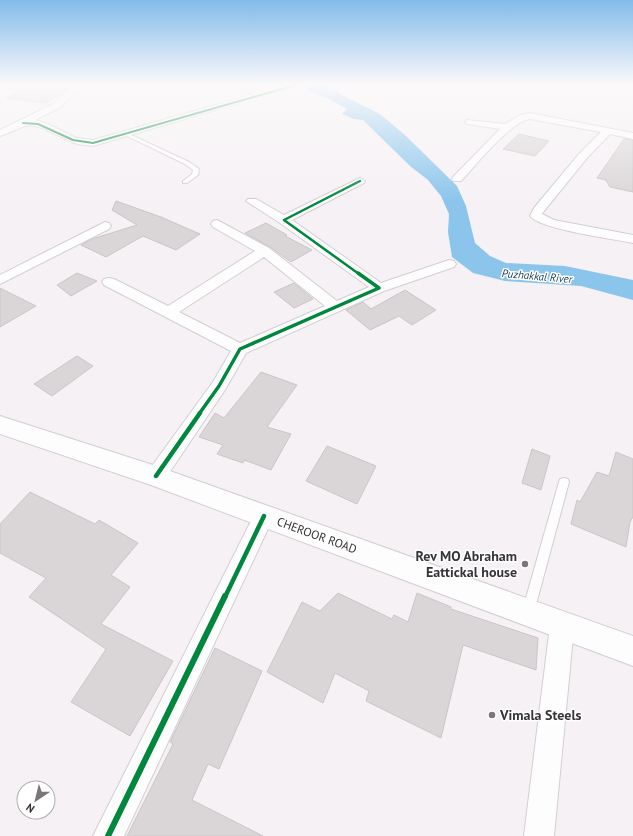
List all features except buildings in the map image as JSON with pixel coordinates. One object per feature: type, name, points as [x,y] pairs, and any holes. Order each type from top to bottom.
[{"type":"main road","name":"CHEROOR ROAD","points":[[0,425],[156,476],[633,651]]},
{"type":"street","points":[[0,133],[23,123]]},
{"type":"street","points":[[38,123],[81,142],[93,143],[166,123]]},
{"type":"street","points":[[477,123],[507,127]]},
{"type":"street","points":[[457,179],[507,127],[514,123]]},
{"type":"street","points":[[566,123],[633,136]]},
{"type":"street","points":[[608,131],[583,156],[538,210],[536,216],[551,224],[633,240]]},
{"type":"street","points":[[284,220],[360,181]]},
{"type":"street","points":[[252,201],[284,220],[379,288]]},
{"type":"street","points":[[217,224],[264,251],[336,306]]},
{"type":"street","points":[[0,280],[105,226]]},
{"type":"street","points":[[169,312],[264,251]]},
{"type":"street","points":[[156,476],[219,386],[240,349],[379,288],[449,264]]},
{"type":"street","points":[[109,282],[240,349]]},
{"type":"street","points":[[108,836],[264,516]]},
{"type":"street","points":[[539,836],[562,626]]},
{"type":"lane","points":[[127,134],[187,163],[196,169],[195,175],[185,182]]},
{"type":"lane","points":[[528,613],[564,482]]},
{"type":"water","name":"Puzhakkal River","points":[[366,123],[391,123],[457,186],[466,206],[475,243],[490,256],[506,263],[565,266],[633,280],[633,300],[581,286],[505,281],[473,273],[452,257],[448,232],[449,214],[441,196],[428,180],[410,166]]},
{"type":"cycle path","points":[[35,123],[45,126],[73,140],[93,143],[163,123]]},
{"type":"cycle path","points":[[156,476],[219,386],[240,349],[379,288],[284,220],[360,181]]},
{"type":"cycle path","points":[[108,836],[264,516]]},
{"type":"place","name":"Rev MO Abraham Eattickal house","points":[[525,564]]},
{"type":"place","name":"Vimala Steels","points":[[492,715]]}]
